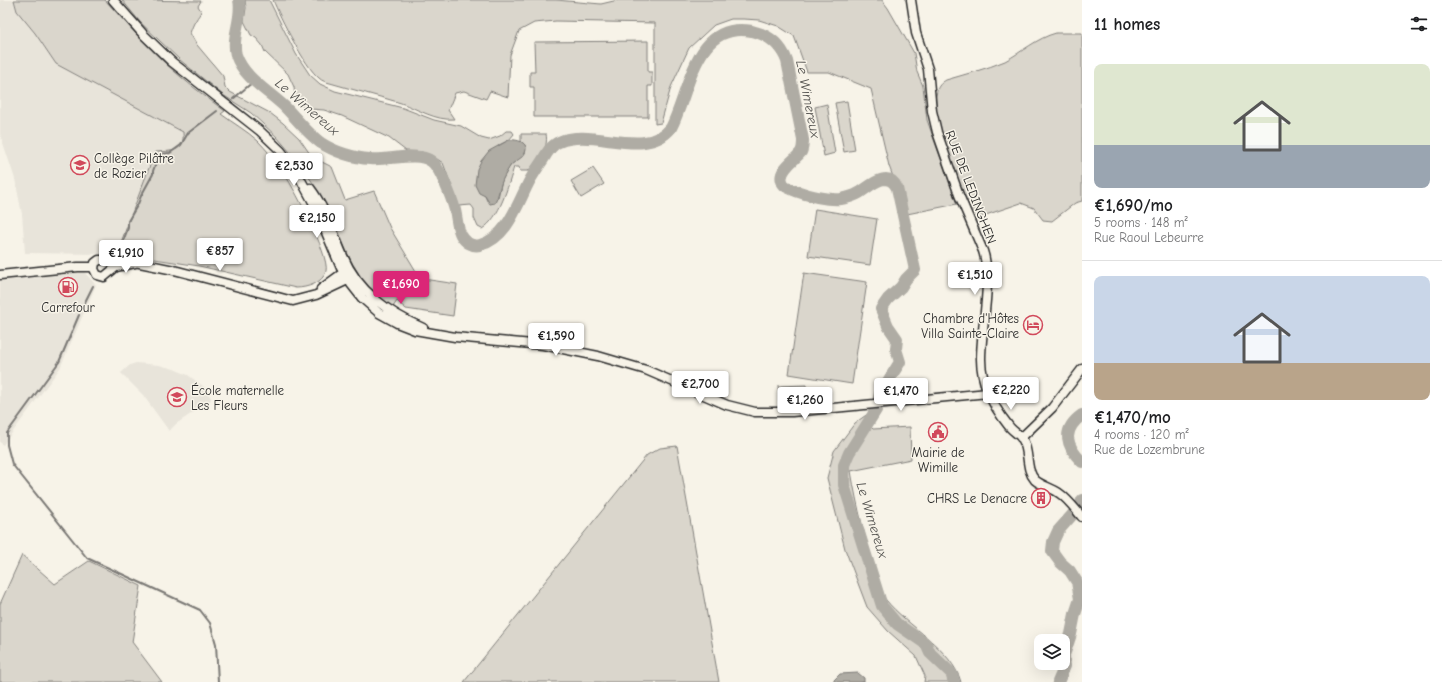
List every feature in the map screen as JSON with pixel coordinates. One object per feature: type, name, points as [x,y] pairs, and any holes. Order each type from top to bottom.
[{"type":"street","points":[[113,0],[144,35],[167,57],[194,81],[260,131],[280,151],[315,195],[325,212],[346,270],[351,278],[368,294],[392,312],[423,328],[455,337],[542,345],[604,357],[646,370],[727,405],[748,411],[786,412],[988,393]]},
{"type":"street","name":"RUE DE LEDINGHEN","points":[[911,0],[916,33],[929,77],[932,111],[938,136],[959,195],[983,251],[985,261],[986,277],[981,357],[982,374],[988,393],[1009,426],[1021,438]]},
{"type":"street","points":[[134,263],[119,266],[110,271],[106,276],[100,277],[95,273],[94,267],[98,260],[119,260],[174,270],[287,300],[306,298],[321,293],[351,278]]},
{"type":"street","points":[[106,260],[110,265],[110,271]]},
{"type":"street","points":[[0,275],[78,267],[94,267]]},
{"type":"street","points":[[306,298],[346,270]]},
{"type":"street","points":[[1081,517],[1061,494],[1034,479],[1029,470],[1025,445],[1021,438],[1052,408],[1082,369]]},
{"type":"shaded area","name":"Collège Pilâtre de Rozier","points":[[0,0],[14,0],[17,11],[35,33],[56,64],[183,132],[181,146],[175,151],[155,153],[119,249],[105,246],[102,254],[25,253],[22,214],[15,179],[0,134]]},
{"type":"shaded area","points":[[14,0],[105,0],[161,59],[192,86],[225,111],[221,114],[254,137],[273,158],[293,189],[316,236],[326,263],[326,271],[322,279],[310,286],[296,288],[199,266],[117,253],[155,152],[176,150],[182,144],[183,132],[56,64],[35,33],[17,11]]},
{"type":"shaded area","points":[[122,0],[201,1],[198,6],[201,12],[190,33],[197,45],[223,76],[225,87],[230,92],[270,113],[299,138],[310,154],[316,159],[332,167],[345,200],[374,191],[390,228],[419,276],[423,279],[457,284],[453,316],[406,309],[397,301],[393,307],[380,299],[367,288],[351,261],[320,193],[296,159],[277,137],[251,113],[223,95],[180,60],[140,22]]},
{"type":"shaded area","points":[[245,0],[269,0],[296,54],[310,75],[320,84],[335,91],[403,108],[434,120],[461,126],[481,138],[489,140],[500,136],[506,131],[512,131],[514,134],[509,140],[499,145],[485,196],[487,201],[498,198],[502,180],[510,166],[525,153],[525,145],[521,141],[521,134],[546,134],[546,145],[542,154],[528,171],[520,171],[519,167],[514,167],[506,192],[494,217],[482,229],[478,227],[474,218],[474,209],[471,205],[459,206],[443,163],[431,155],[422,152],[406,151],[389,138],[342,116],[324,110],[311,109],[300,105],[295,98],[294,87],[288,74],[265,52],[262,45],[256,38],[251,35],[244,21],[246,8]]},
{"type":"shaded area","points":[[273,0],[556,0],[601,4],[618,0],[882,0],[914,53],[917,72],[923,86],[927,120],[957,204],[907,214],[889,166],[871,89],[829,72],[807,72],[794,36],[778,26],[759,20],[731,19],[714,25],[689,48],[671,87],[661,123],[655,124],[655,23],[556,21],[534,23],[519,31],[510,55],[508,97],[490,91],[486,99],[464,91],[455,93],[448,110],[454,119],[447,119],[427,114],[401,103],[321,80],[313,72],[300,53]]},
{"type":"shaded area","points":[[1056,33],[1082,33],[1082,201],[1075,203],[1052,221],[1043,220],[1034,208],[1021,203],[974,219],[955,174],[937,119],[936,103],[938,88],[941,83],[946,80],[1005,61],[1036,42]]},
{"type":"shaded area","points":[[648,41],[648,72],[652,72],[652,86],[648,86],[648,117],[534,117],[534,87],[530,87],[530,72],[535,72],[534,42]]},
{"type":"shaded area","points":[[847,101],[855,150],[844,152],[835,103]]},
{"type":"shaded area","points":[[827,104],[835,153],[824,156],[815,107]]},
{"type":"shaded area","points":[[509,140],[522,142],[526,146],[525,153],[510,167],[502,182],[495,203],[490,204],[485,196],[479,193],[475,185],[477,169],[489,151]]},
{"type":"shaded area","points":[[593,168],[604,184],[581,198],[571,181]]},
{"type":"shaded area","points":[[815,209],[877,219],[870,265],[808,256]]},
{"type":"shaded area","points":[[84,272],[96,285],[60,368],[3,445],[0,442],[0,281]]},
{"type":"shaded area","points":[[804,273],[867,282],[852,384],[789,374]]},
{"type":"shaded area","name":"École maternelle Les Fleurs","points":[[136,363],[159,365],[188,375],[204,387],[211,398],[210,401],[176,424],[169,431],[143,395],[121,373],[130,365]]},
{"type":"shaded area","points":[[806,385],[807,400],[779,401],[778,386]]},
{"type":"shaded area","points":[[879,410],[870,426],[873,429],[910,427],[911,459],[851,471],[862,525],[881,589],[884,598],[895,610],[939,648],[956,670],[961,682],[924,682],[925,676],[916,656],[888,631],[867,607],[845,549],[827,478],[834,451],[855,423],[869,413]]},
{"type":"shaded area","points":[[677,446],[719,682],[464,682],[647,455],[660,448]]},
{"type":"shaded area","points":[[22,555],[55,584],[89,561],[141,586],[132,642],[162,682],[0,682],[0,604]]},
{"type":"shaded area","points":[[858,673],[864,678],[864,682],[834,682],[840,674]]},
{"type":"waterway","name":"Le Wimereux","points":[[239,0],[240,14],[235,48],[236,55],[240,63],[250,77],[284,106],[316,139],[332,149],[345,154],[364,158],[377,159],[410,156],[425,158],[431,161],[442,176],[455,210],[461,235],[472,245],[480,245],[490,241],[505,227],[533,175],[549,150],[556,143],[573,138],[633,143],[647,142],[660,137],[671,128],[697,62],[706,47],[718,36],[733,31],[752,31],[764,35],[774,42],[781,50],[787,61],[803,140],[803,148],[801,152],[782,173],[781,177],[784,185],[790,189],[807,194],[835,199],[843,199],[855,195],[884,179],[893,182],[897,188],[915,270],[906,279],[901,287],[888,299],[881,309],[888,326],[897,339],[896,349],[900,362],[880,394],[876,410],[849,453],[844,465],[844,485],[882,606],[897,624],[926,644],[930,653],[951,673],[954,682]]},
{"type":"waterway","points":[[233,99],[254,81]]},
{"type":"waterway","points":[[116,252],[121,247],[128,228],[128,221],[153,174],[158,157],[162,154],[170,153],[181,145],[188,133],[217,111]]},
{"type":"waterway","points":[[84,304],[93,286]]},
{"type":"waterway","points":[[79,315],[59,362],[7,433],[7,445],[12,464],[87,558],[200,610],[210,623],[216,644],[218,682]]},
{"type":"waterway","name":"Le Wimereux","points":[[1082,415],[1071,426],[1068,438],[1072,450],[1082,462]]},
{"type":"waterway","name":"Le Wimereux","points":[[1058,682],[1065,666],[1064,655],[1080,599],[1077,582],[1070,571],[1060,562],[1052,551],[1053,542],[1058,531],[1081,505],[1082,500]]},
{"type":"place","name":"Collège Pilâtre de Rozier","points":[[80,165]]},
{"type":"place","name":"Carrefour","points":[[68,287]]},
{"type":"place","name":"Chambre d'Hôtes Villa Sainte-Claire","points":[[1033,325]]},
{"type":"place","name":"École maternelle Les Fleurs","points":[[177,397]]},
{"type":"place","name":"Mairie de Wimille","points":[[938,432]]},
{"type":"place","name":"CHRS Le Denacre","points":[[1041,498]]}]
